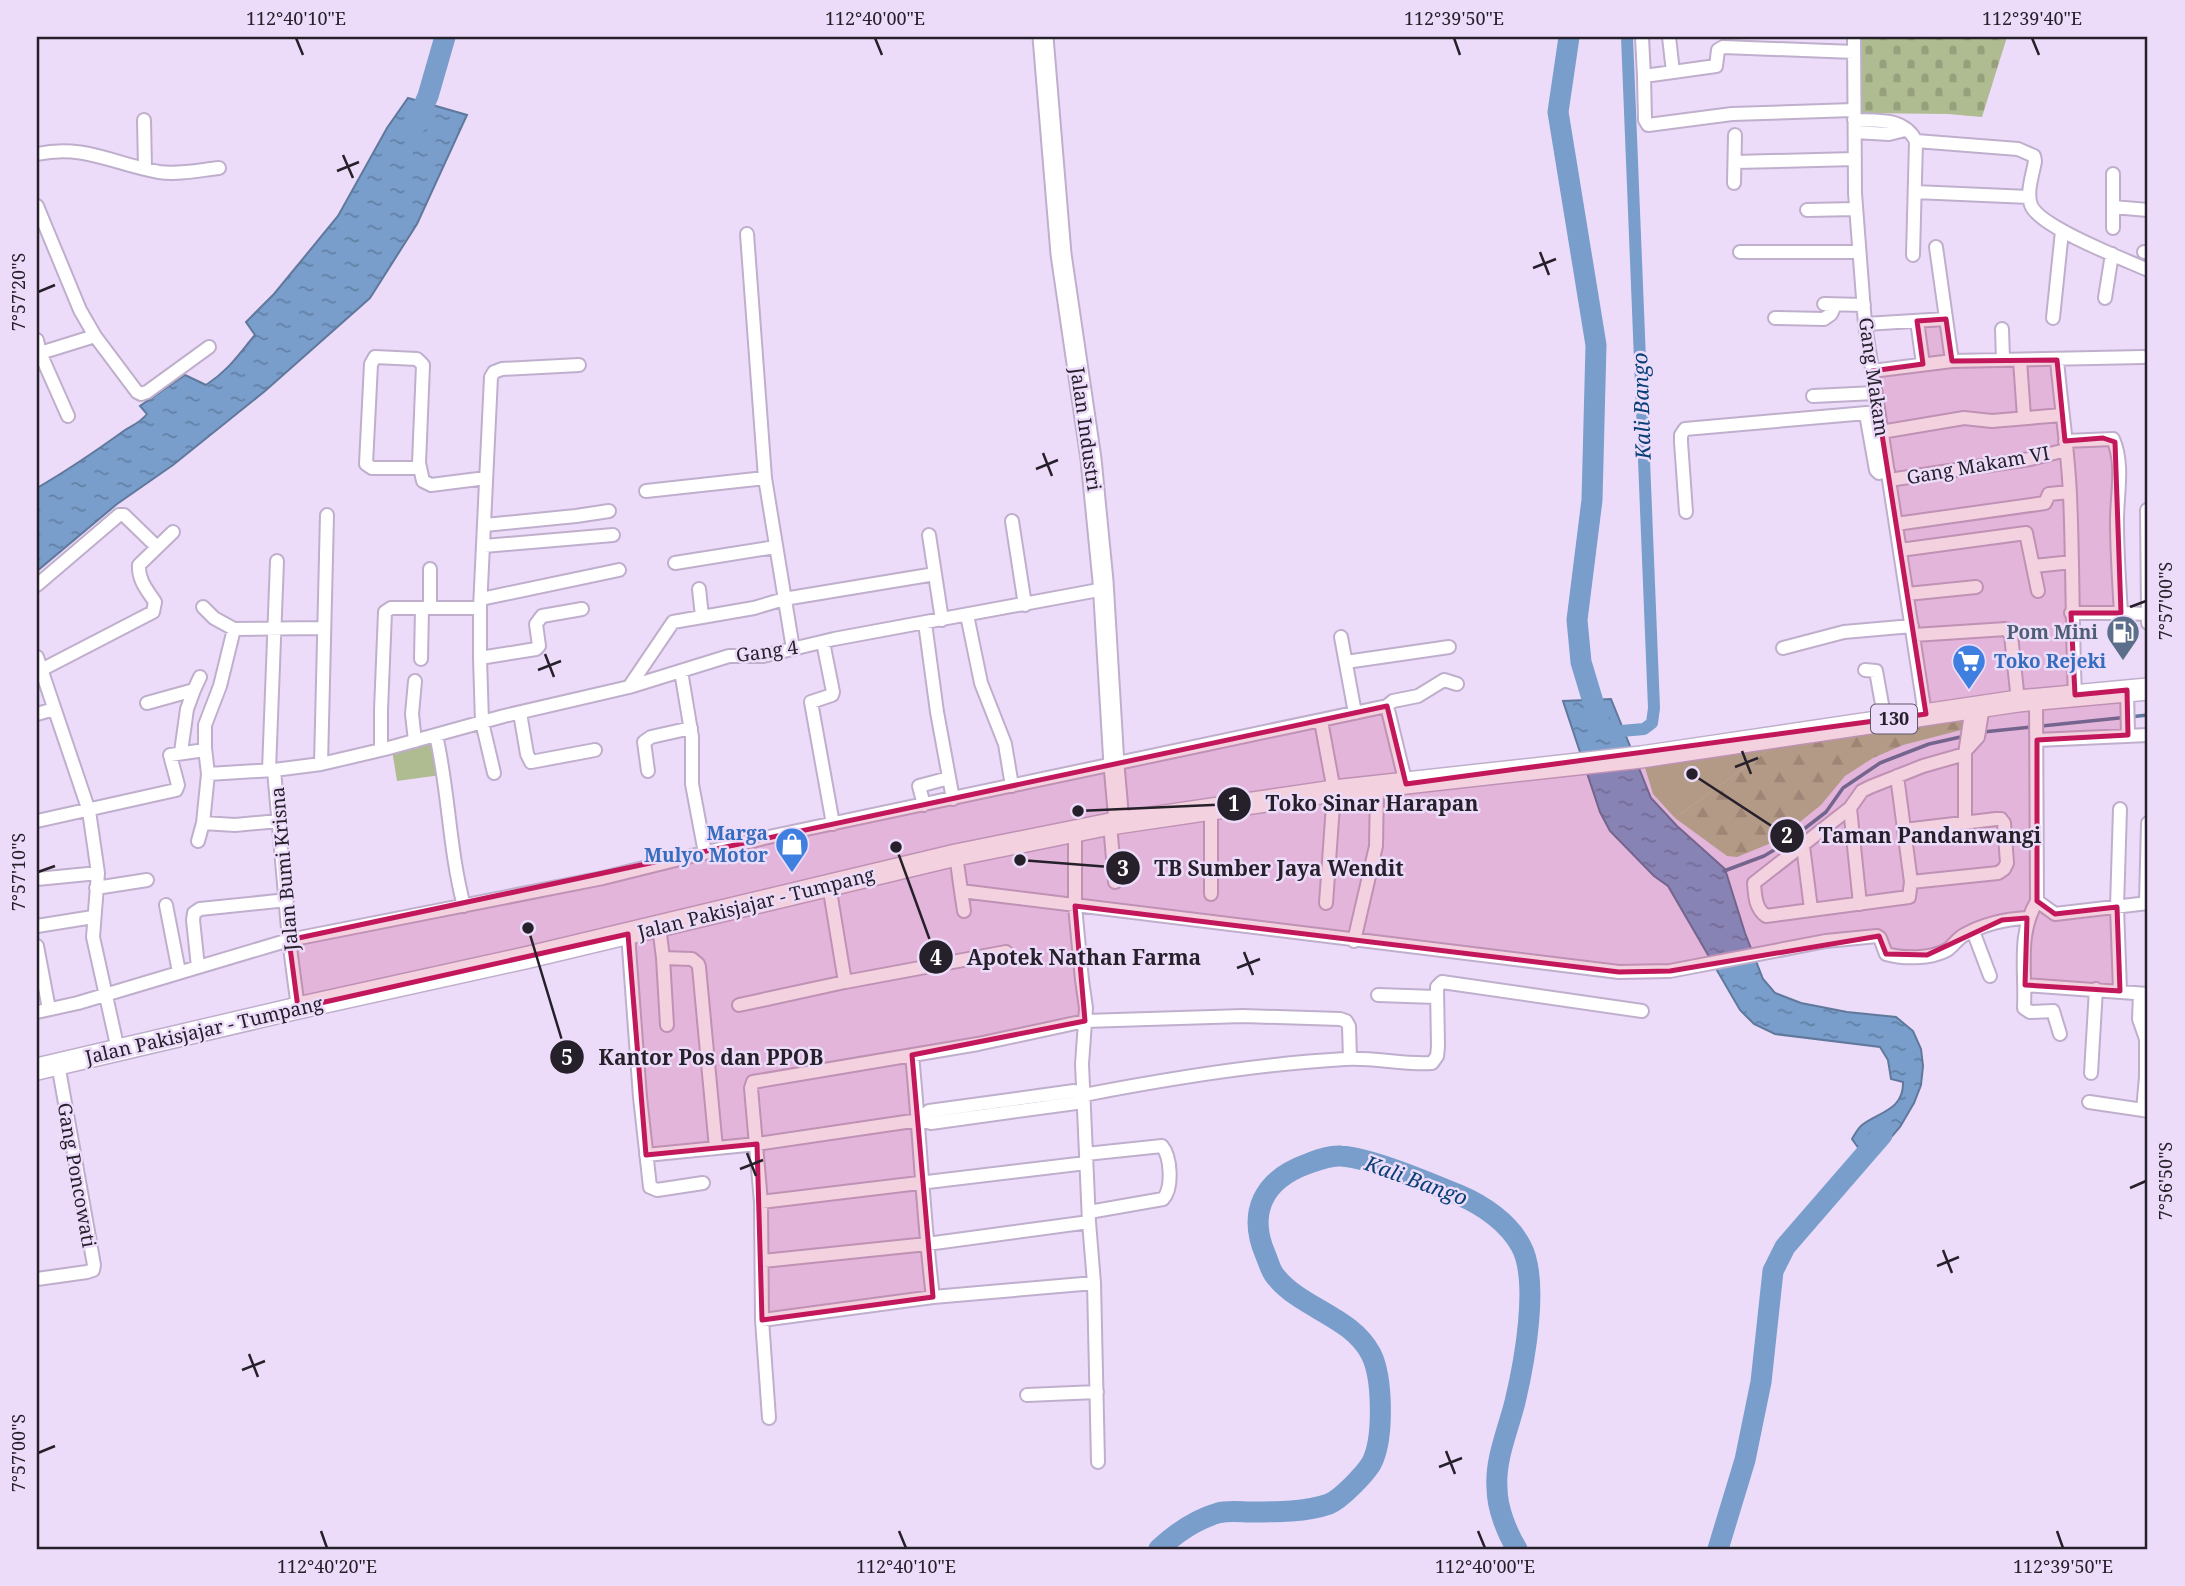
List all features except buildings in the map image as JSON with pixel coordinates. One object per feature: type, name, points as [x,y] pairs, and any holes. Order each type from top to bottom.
[{"type":"main road","name":"130","points":[[1885,720],[1925,714],[2033,718],[2075,695],[2133,703]]},
{"type":"main road","name":"Jalan Pakisjajar - Tumpang","points":[[37,1069],[298,1007],[628,934],[956,855],[1075,830],[1211,807],[1641,757],[1885,720]]},
{"type":"street","name":"Jalan Industri","points":[[1043,37],[1061,254],[1091,459],[1104,589],[1115,823]]},
{"type":"street","points":[[1642,37],[1645,120],[1650,126],[1732,114],[1898,122],[1916,141],[1913,255]]},
{"type":"street","points":[[1669,37],[1674,72]]},
{"type":"street","name":"Gang Makam","points":[[1854,37],[1856,209],[1875,393],[1872,413],[1881,432],[1889,476],[1925,714]]},
{"type":"street","points":[[1644,76],[1716,66],[1718,50],[1723,47],[1854,52]]},
{"type":"street","points":[[144,120],[145,168]]},
{"type":"street","points":[[1734,183],[1735,135]]},
{"type":"street","points":[[1916,141],[2029,152],[2034,156],[2035,162],[2029,197],[2037,214],[2062,231],[2148,270]]},
{"type":"street","points":[[37,154],[57,150],[85,152],[160,172],[219,167]]},
{"type":"street","points":[[1735,162],[1855,159]]},
{"type":"street","points":[[2113,174],[2113,228]]},
{"type":"street","points":[[1915,192],[2029,197]]},
{"type":"street","points":[[37,206],[64,275],[95,336],[136,392],[148,392],[209,347]]},
{"type":"street","points":[[2113,207],[2148,211]]},
{"type":"street","points":[[1807,210],[1856,209]]},
{"type":"street","points":[[2053,318],[2062,231]]},
{"type":"street","points":[[747,234],[765,478],[793,649]]},
{"type":"street","points":[[1936,247],[1952,361]]},
{"type":"street","points":[[1740,252],[1859,252]]},
{"type":"street","points":[[2105,298],[2112,254]]},
{"type":"street","points":[[1775,318],[1824,319],[1831,314],[1829,304],[1864,305]]},
{"type":"street","points":[[1866,324],[1946,319]]},
{"type":"street","points":[[1917,321],[1923,364]]},
{"type":"street","points":[[2003,329],[2003,360]]},
{"type":"street","points":[[68,416],[38,349],[95,336]]},
{"type":"street","points":[[419,468],[372,468],[366,464],[371,364],[375,357],[417,359],[424,365],[419,468],[423,481],[431,485],[486,478]]},
{"type":"street","points":[[1872,371],[1952,361],[2143,357]]},
{"type":"street","points":[[2020,360],[2024,417]]},
{"type":"street","points":[[2057,360],[2070,492],[2075,695]]},
{"type":"street","points":[[494,773],[482,722],[480,658],[491,377],[494,372],[502,369],[579,365]]},
{"type":"street","points":[[1814,396],[1875,393]]},
{"type":"street","points":[[1686,512],[1681,442],[1685,429],[1872,413],[1876,470],[1889,476]]},
{"type":"street","points":[[1881,432],[1964,418],[1992,421],[2062,415]]},
{"type":"street","name":"Gang Makam VI","points":[[1889,476],[2036,458],[2066,445],[2103,438],[2113,439],[2120,495],[2117,523],[2120,613]]},
{"type":"street","points":[[646,491],[765,478]]},
{"type":"street","points":[[1896,524],[2032,505],[2046,502],[2049,494],[2070,492]]},
{"type":"street","points":[[2147,510],[2148,623]]},
{"type":"street","points":[[485,525],[609,511]]},
{"type":"street","points":[[37,586],[119,514],[157,547]]},
{"type":"street","points":[[321,764],[327,515]]},
{"type":"street","points":[[1013,521],[1025,605]]},
{"type":"street","points":[[41,670],[153,612],[155,602],[139,573],[139,565],[173,532]]},
{"type":"street","points":[[1900,550],[2026,533],[2038,591]]},
{"type":"street","points":[[484,546],[613,535]]},
{"type":"street","points":[[929,535],[942,620]]},
{"type":"street","points":[[675,563],[775,547]]},
{"type":"street","points":[[208,774],[272,770],[277,561]]},
{"type":"street","points":[[2034,566],[2073,562]]},
{"type":"street","points":[[421,659],[430,569]]},
{"type":"street","points":[[382,750],[385,612],[391,608],[481,603],[619,570]]},
{"type":"street","points":[[629,687],[670,625],[678,621],[754,608],[784,599],[935,574]]},
{"type":"street","points":[[1907,594],[1976,587]]},
{"type":"street","points":[[698,589],[702,616]]},
{"type":"street","name":"Gang 4","points":[[436,735],[629,687],[729,656],[763,656],[822,642],[1104,589]]},
{"type":"street","points":[[203,607],[214,618],[234,629],[324,628]]},
{"type":"street","points":[[480,658],[536,649],[539,646],[536,624],[542,616],[582,609]]},
{"type":"street","points":[[2071,613],[2148,614]]},
{"type":"street","points":[[967,615],[981,683],[1005,744],[1012,786]]},
{"type":"street","points":[[925,623],[938,722],[953,799]]},
{"type":"street","points":[[1783,648],[1844,632],[2004,628],[2011,635],[2033,718],[2037,901],[2028,918],[2023,941],[2024,1008],[2030,1012],[2053,1011],[2060,1034]]},
{"type":"street","points":[[198,841],[203,823],[208,774],[205,725],[220,686],[234,629]]},
{"type":"street","points":[[1340,637],[1355,713]]},
{"type":"street","points":[[822,642],[833,692],[832,695],[811,702],[833,824]]},
{"type":"street","points":[[1346,662],[1449,647]]},
{"type":"street","points":[[37,657],[89,811],[98,873],[93,917],[94,944],[118,1051]]},
{"type":"street","points":[[1865,670],[1876,671],[1885,720]]},
{"type":"street","points":[[681,671],[691,729],[692,784],[705,853]]},
{"type":"street","points":[[181,752],[187,709],[200,677]]},
{"type":"street","points":[[37,946],[43,1011],[289,940],[603,877],[833,824],[1321,721],[1418,696],[1444,680],[1457,684]]},
{"type":"street","points":[[415,681],[412,714],[415,741]]},
{"type":"street","points":[[146,703],[194,690]]},
{"type":"street","points":[[2128,735],[2133,703]]},
{"type":"street","points":[[1387,706],[1406,784]]},
{"type":"street","points":[[37,714],[54,709]]},
{"type":"street","points":[[520,713],[527,754],[531,762],[594,750]]},
{"type":"street","points":[[1965,822],[1970,744],[1977,714]]},
{"type":"street","points":[[2033,718],[2128,735],[2148,734]]},
{"type":"street","points":[[1321,721],[1334,791],[1326,903]]},
{"type":"street","points":[[648,771],[644,742],[651,737],[691,729]]},
{"type":"street","points":[[436,735],[445,773],[456,876],[464,906]]},
{"type":"street","name":"Jalan Bumi Krisna","points":[[298,1007],[272,770],[321,764],[436,735]]},
{"type":"street","points":[[1897,776],[1911,893],[1904,899],[1766,916],[1757,908],[1755,883],[1759,878],[1850,808],[1862,791],[1970,744]]},
{"type":"street","points":[[37,821],[176,790],[178,785],[170,755],[205,750]]},
{"type":"street","points":[[923,805],[920,785],[949,778]]},
{"type":"street","points":[[1354,941],[1376,846],[1377,786]]},
{"type":"street","points":[[1211,807],[1211,894]]},
{"type":"street","points":[[1850,808],[1860,904]]},
{"type":"street","points":[[2120,808],[2116,907],[2120,991]]},
{"type":"street","points":[[1905,830],[1996,819],[2001,819],[2004,823],[2007,863],[1998,873],[1911,883]]},
{"type":"street","points":[[203,823],[235,825],[279,821]]},
{"type":"street","points":[[1115,823],[1115,882]]},
{"type":"street","points":[[2037,901],[2055,914],[2147,903],[2148,823]]},
{"type":"street","points":[[1075,830],[1075,906],[1086,1008],[1082,1063],[1094,1283],[1098,1462]]},
{"type":"street","points":[[1804,846],[1811,909]]},
{"type":"street","points":[[956,855],[964,911]]},
{"type":"street","points":[[37,879],[98,873]]},
{"type":"street","points":[[96,888],[147,880]]},
{"type":"street","points":[[829,885],[845,982]]},
{"type":"street","points":[[961,891],[1619,972],[1670,971],[1760,952],[1877,936],[1886,954],[1895,957],[1927,955],[1946,950],[1961,937],[2002,920],[2028,918]]},
{"type":"street","points":[[198,967],[192,920],[194,913],[200,909],[286,900]]},
{"type":"street","points":[[166,905],[179,972]]},
{"type":"street","points":[[37,926],[93,917]]},
{"type":"street","points":[[659,926],[667,1025]]},
{"type":"street","points":[[1973,931],[1990,976]]},
{"type":"street","points":[[628,934],[650,1187],[654,1189],[703,1183]]},
{"type":"street","points":[[739,1006],[845,982],[1006,952]]},
{"type":"street","points":[[663,958],[692,959],[699,967],[716,1148]]},
{"type":"street","points":[[646,1154],[757,1144],[919,1120],[929,1111],[1074,1091],[1084,1095],[1172,1078],[1272,1064],[1350,1059],[1427,1063],[1434,1061],[1438,1047],[1436,997],[1438,985],[1442,982],[1642,1011]]},
{"type":"street","points":[[2025,985],[2144,994],[2139,1019],[2146,1039],[2146,1110],[2089,1102]]},
{"type":"street","points":[[2091,1073],[2096,989]]},
{"type":"street","points":[[1378,995],[1436,997]]},
{"type":"street","points":[[769,1418],[762,1320],[761,1202],[751,1088],[753,1082],[978,1044],[1086,1021],[1243,1016],[1340,1019],[1346,1021],[1349,1026],[1350,1059]]},
{"type":"street","points":[[912,1055],[919,1120],[926,1244],[933,1297]]},
{"type":"street","name":"Gang Poncowati","points":[[37,1279],[87,1272],[93,1270],[94,1265],[58,1064]]},
{"type":"street","points":[[761,1202],[922,1183],[1162,1146],[1165,1149],[1169,1173],[1165,1198],[1089,1217],[926,1244],[763,1261]]},
{"type":"street","points":[[762,1320],[933,1297],[1094,1283]]},
{"type":"street","points":[[1027,1395],[1097,1392]]},
{"type":"highlighted area","points":[[1946,319],[1952,361],[2057,360],[2065,441],[2103,438],[2115,442],[2121,613],[2071,613],[2075,695],[2127,690],[2128,735],[2037,740],[2037,901],[2055,914],[2117,907],[2120,991],[2025,985],[2027,918],[2002,920],[1927,955],[1886,954],[1879,936],[1670,971],[1619,972],[1075,906],[1085,1021],[912,1055],[933,1297],[762,1320],[757,1144],[646,1155],[628,934],[298,1008],[289,940],[1387,706],[1406,784],[1926,714],[1872,371],[1923,364],[1917,321]]},
{"type":"green space","points":[[1859,37],[2007,37],[1982,117],[1860,113]]},
{"type":"green space","points":[[1967,716],[1965,729],[1903,745],[1873,758],[1845,776],[1821,805],[1776,841],[1737,857],[1727,856],[1675,818],[1774,746]]},
{"type":"green space","points":[[431,740],[441,775],[397,781],[392,750]]},
{"type":"green space","points":[[1774,746],[1675,818],[1653,794],[1644,764]]},
{"type":"water","points":[[408,98],[467,115],[417,224],[370,298],[265,391],[173,465],[117,504],[37,571],[37,488],[140,421],[147,414],[140,406],[185,375],[206,385],[227,368],[255,335],[246,322],[274,294],[338,216],[387,128]]},
{"type":"water","points":[[1611,699],[1651,798],[1677,826],[1725,869],[1763,979],[1775,993],[1801,1003],[1847,1012],[1896,1017],[1913,1031],[1921,1049],[1921,1085],[1900,1127],[1869,1163],[1852,1139],[1862,1125],[1895,1104],[1902,1091],[1903,1082],[1891,1079],[1888,1060],[1880,1047],[1775,1034],[1754,1024],[1740,1010],[1668,886],[1654,876],[1610,831],[1600,812],[1563,701]]},
{"type":"waterway","points":[[413,129],[428,96],[445,37]]},
{"type":"waterway","name":"Kali Bango","points":[[1569,37],[1558,112],[1596,345],[1592,500],[1577,620],[1581,662],[1600,725]]},
{"type":"waterway","name":"Kali Bango","points":[[1610,732],[1644,729],[1652,723],[1654,708],[1627,37]]},
{"type":"waterway","points":[[1983,732],[2148,715]]},
{"type":"waterway","points":[[1724,871],[1764,856],[1786,843],[1826,812],[1843,788],[1880,763],[1929,744],[1965,736]]},
{"type":"waterway","name":"Kali Bango","points":[[1718,1549],[1745,1460],[1761,1382],[1773,1271],[1785,1247],[1882,1135]]},
{"type":"waterway","name":"Kali Bango","points":[[1159,1549],[1186,1528],[1218,1513],[1291,1511],[1329,1504],[1352,1486],[1371,1464],[1380,1425],[1380,1393],[1371,1354],[1351,1330],[1299,1297],[1276,1277],[1270,1267],[1258,1226],[1263,1200],[1279,1179],[1307,1164],[1337,1156],[1384,1166],[1468,1199],[1502,1222],[1521,1246],[1527,1261],[1529,1280],[1526,1345],[1497,1477],[1497,1496],[1501,1512],[1517,1549]]},
{"type":"place","name":"Pom Mini","points":[[2123,662]]},
{"type":"place","name":"Toko Rejeki","points":[[1969,691]]},
{"type":"place","name":"Taman Pandanwangi","points":[[1692,774]]},
{"type":"place","name":"Toko Sinar Harapan","points":[[1078,811]]},
{"type":"place","name":"Apotek Nathan Farma","points":[[896,847]]},
{"type":"place","name":"TB Sumber Jaya Wendit","points":[[1020,860]]},
{"type":"place","name":"Marga Mulyo Motor","points":[[792,874]]},
{"type":"place","name":"Kantor Pos dan PPOB","points":[[528,928]]}]
